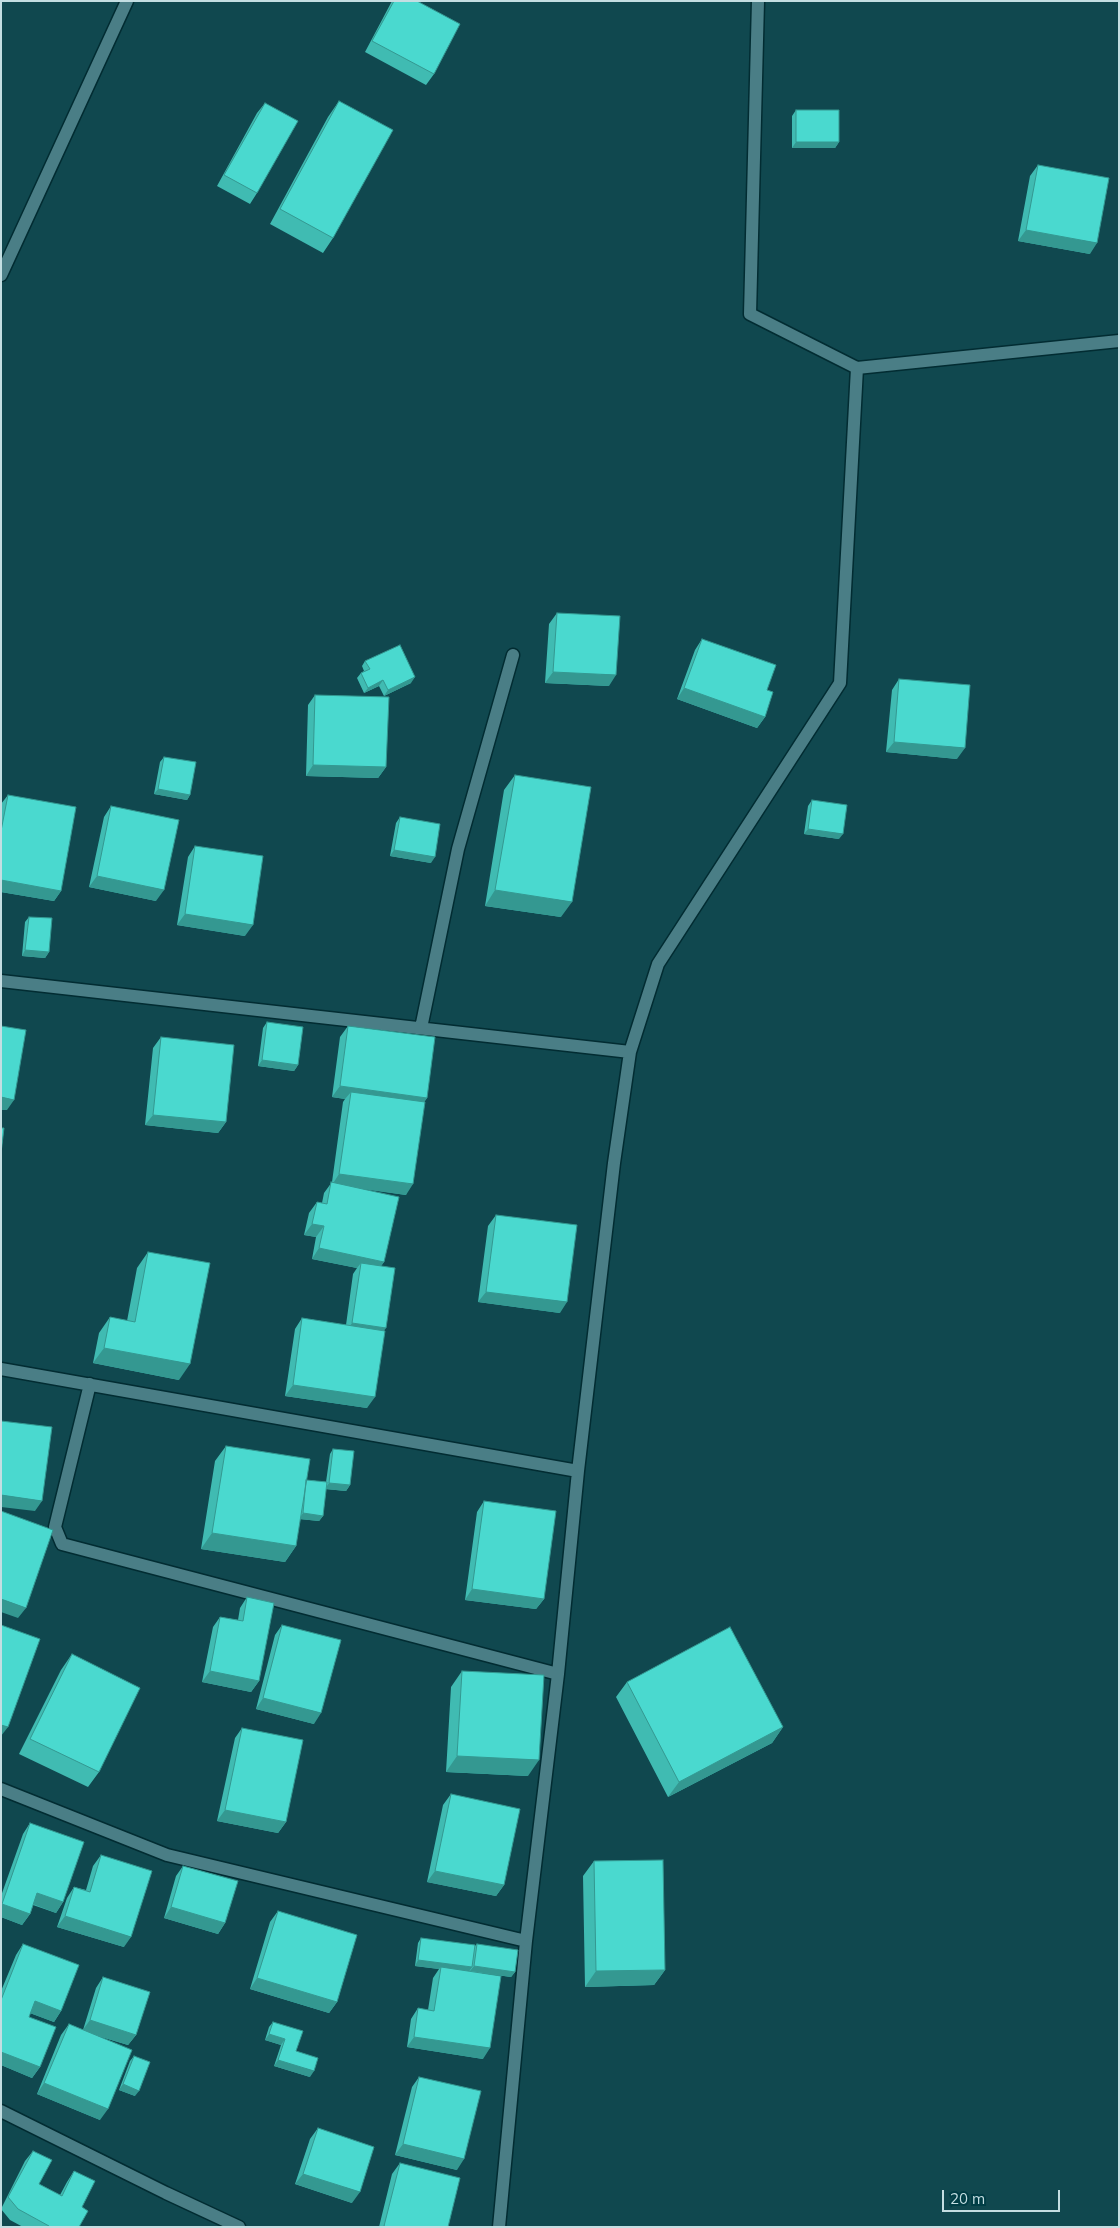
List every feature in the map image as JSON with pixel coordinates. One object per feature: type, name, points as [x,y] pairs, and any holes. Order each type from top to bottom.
[{"type":"street","points":[[1,275],[127,1]]},
{"type":"street","points":[[758,1],[750,314],[857,368],[1119,341]]},
{"type":"street","points":[[499,2227],[526,1942],[558,1674],[578,1471],[614,1164],[630,1052],[658,964],[840,683],[857,368]]},
{"type":"street","points":[[421,1028],[458,849],[513,655]]},
{"type":"street","points":[[1,981],[630,1052]]},
{"type":"street","points":[[1,1369],[578,1471]]},
{"type":"street","points":[[90,1384],[55,1528],[62,1544],[558,1674]]},
{"type":"street","points":[[1,1789],[166,1855],[526,1942]]},
{"type":"street","points":[[1,2111],[239,2227]]},
{"type":"building","points":[[394,1],[417,1],[460,24],[434,74],[372,41]]},
{"type":"building","points":[[339,101],[393,130],[333,238],[280,209]]},
{"type":"building","points":[[265,103],[298,121],[257,193],[224,175]]},
{"type":"building","points":[[796,110],[839,110],[839,142],[796,142]]},
{"type":"building","points":[[1038,165],[1109,178],[1097,243],[1026,230]]},
{"type":"building","points":[[557,613],[620,616],[616,675],[553,672]]},
{"type":"building","points":[[702,639],[776,665],[767,690],[773,692],[765,717],[684,688]]},
{"type":"building","points":[[400,645],[415,677],[388,690],[383,680],[368,688],[361,673],[370,669],[365,661]]},
{"type":"building","points":[[899,679],[970,685],[965,748],[894,742]]},
{"type":"building","points":[[315,695],[389,697],[386,767],[313,765]]},
{"type":"building","points":[[164,757],[196,762],[190,795],[158,789]]},
{"type":"building","points":[[515,775],[591,787],[572,902],[495,890]]},
{"type":"building","points":[[8,795],[76,807],[61,891],[1,880],[1,831]]},
{"type":"building","points":[[812,800],[847,805],[843,834],[808,829]]},
{"type":"building","points":[[111,806],[179,820],[164,890],[97,876]]},
{"type":"building","points":[[400,817],[440,824],[435,857],[394,850]]},
{"type":"building","points":[[195,846],[263,856],[253,925],[185,914]]},
{"type":"building","points":[[29,917],[52,918],[49,952],[25,950]]},
{"type":"building","points":[[267,1022],[303,1027],[298,1065],[262,1060]]},
{"type":"building","points":[[1,1026],[26,1030],[14,1100],[1,1097]]},
{"type":"building","points":[[348,1026],[435,1037],[427,1098],[340,1086]]},
{"type":"building","points":[[161,1037],[234,1045],[226,1122],[153,1115]]},
{"type":"building","points":[[351,1092],[425,1102],[413,1184],[339,1174]]},
{"type":"building","points":[[1,1128],[4,1128],[1,1153]]},
{"type":"building","points":[[331,1182],[399,1197],[384,1262],[319,1248],[324,1226],[312,1224],[317,1202],[327,1204]]},
{"type":"building","points":[[496,1215],[577,1225],[567,1302],[486,1292]]},
{"type":"building","points":[[148,1252],[210,1263],[190,1364],[104,1348],[110,1317],[135,1322]]},
{"type":"building","points":[[361,1263],[395,1268],[386,1328],[352,1323]]},
{"type":"building","points":[[302,1318],[385,1331],[375,1397],[293,1385]]},
{"type":"building","points":[[1,1421],[52,1427],[42,1501],[1,1495]]},
{"type":"building","points":[[226,1446],[310,1459],[296,1546],[212,1533]]},
{"type":"building","points":[[333,1449],[354,1451],[350,1485],[329,1483]]},
{"type":"building","points":[[306,1480],[327,1482],[323,1516],[303,1513]]},
{"type":"building","points":[[484,1501],[556,1511],[544,1599],[472,1589]]},
{"type":"building","points":[[1,1511],[53,1530],[26,1608],[1,1599]]},
{"type":"building","points":[[247,1597],[274,1603],[259,1681],[210,1671],[220,1617],[243,1621]]},
{"type":"building","points":[[1,1625],[40,1639],[8,1727],[1,1725]]},
{"type":"building","points":[[282,1625],[341,1640],[321,1713],[263,1698]]},
{"type":"building","points":[[730,1627],[783,1727],[679,1782],[627,1682]]},
{"type":"building","points":[[72,1654],[140,1688],[99,1772],[30,1739]]},
{"type":"building","points":[[462,1671],[544,1675],[539,1760],[457,1756]]},
{"type":"building","points":[[242,1728],[303,1740],[286,1822],[225,1810]]},
{"type":"building","points":[[451,1794],[520,1809],[504,1885],[435,1871]]},
{"type":"building","points":[[30,1823],[84,1842],[63,1902],[37,1893],[30,1914],[2,1904]]},
{"type":"building","points":[[101,1855],[152,1871],[131,1937],[65,1916],[74,1887],[90,1892]]},
{"type":"building","points":[[663,1860],[665,1970],[596,1971],[594,1861]]},
{"type":"building","points":[[183,1866],[238,1881],[225,1923],[171,1907]]},
{"type":"building","points":[[278,1911],[357,1935],[337,2002],[257,1978]]},
{"type":"building","points":[[421,1938],[475,1945],[472,1967],[418,1960]]},
{"type":"building","points":[[23,1944],[79,1965],[61,2011],[35,2001],[29,2017],[56,2027],[40,2067],[1,2052],[1,2000]]},
{"type":"building","points":[[477,1944],[518,1950],[515,1972],[474,1966]]},
{"type":"building","points":[[441,1967],[501,1976],[490,2048],[414,2037],[418,2008],[434,2011]]},
{"type":"building","points":[[103,1977],[150,1992],[136,2035],[90,2020]]},
{"type":"building","points":[[273,2022],[303,2031],[296,2051],[318,2058],[314,2071],[278,2060],[285,2039],[269,2034]]},
{"type":"building","points":[[69,2024],[132,2050],[108,2109],[44,2083]]},
{"type":"building","points":[[134,2056],[150,2062],[139,2091],[123,2084]]},
{"type":"building","points":[[419,2077],[481,2091],[464,2159],[403,2144]]},
{"type":"building","points":[[318,2128],[374,2147],[360,2192],[303,2174]]},
{"type":"building","points":[[33,2151],[52,2160],[39,2184],[62,2196],[74,2171],[95,2181],[82,2207],[88,2211],[79,2227],[49,2227],[18,2209],[8,2197]]},
{"type":"building","points":[[400,2163],[460,2178],[448,2227],[384,2226]]}]
